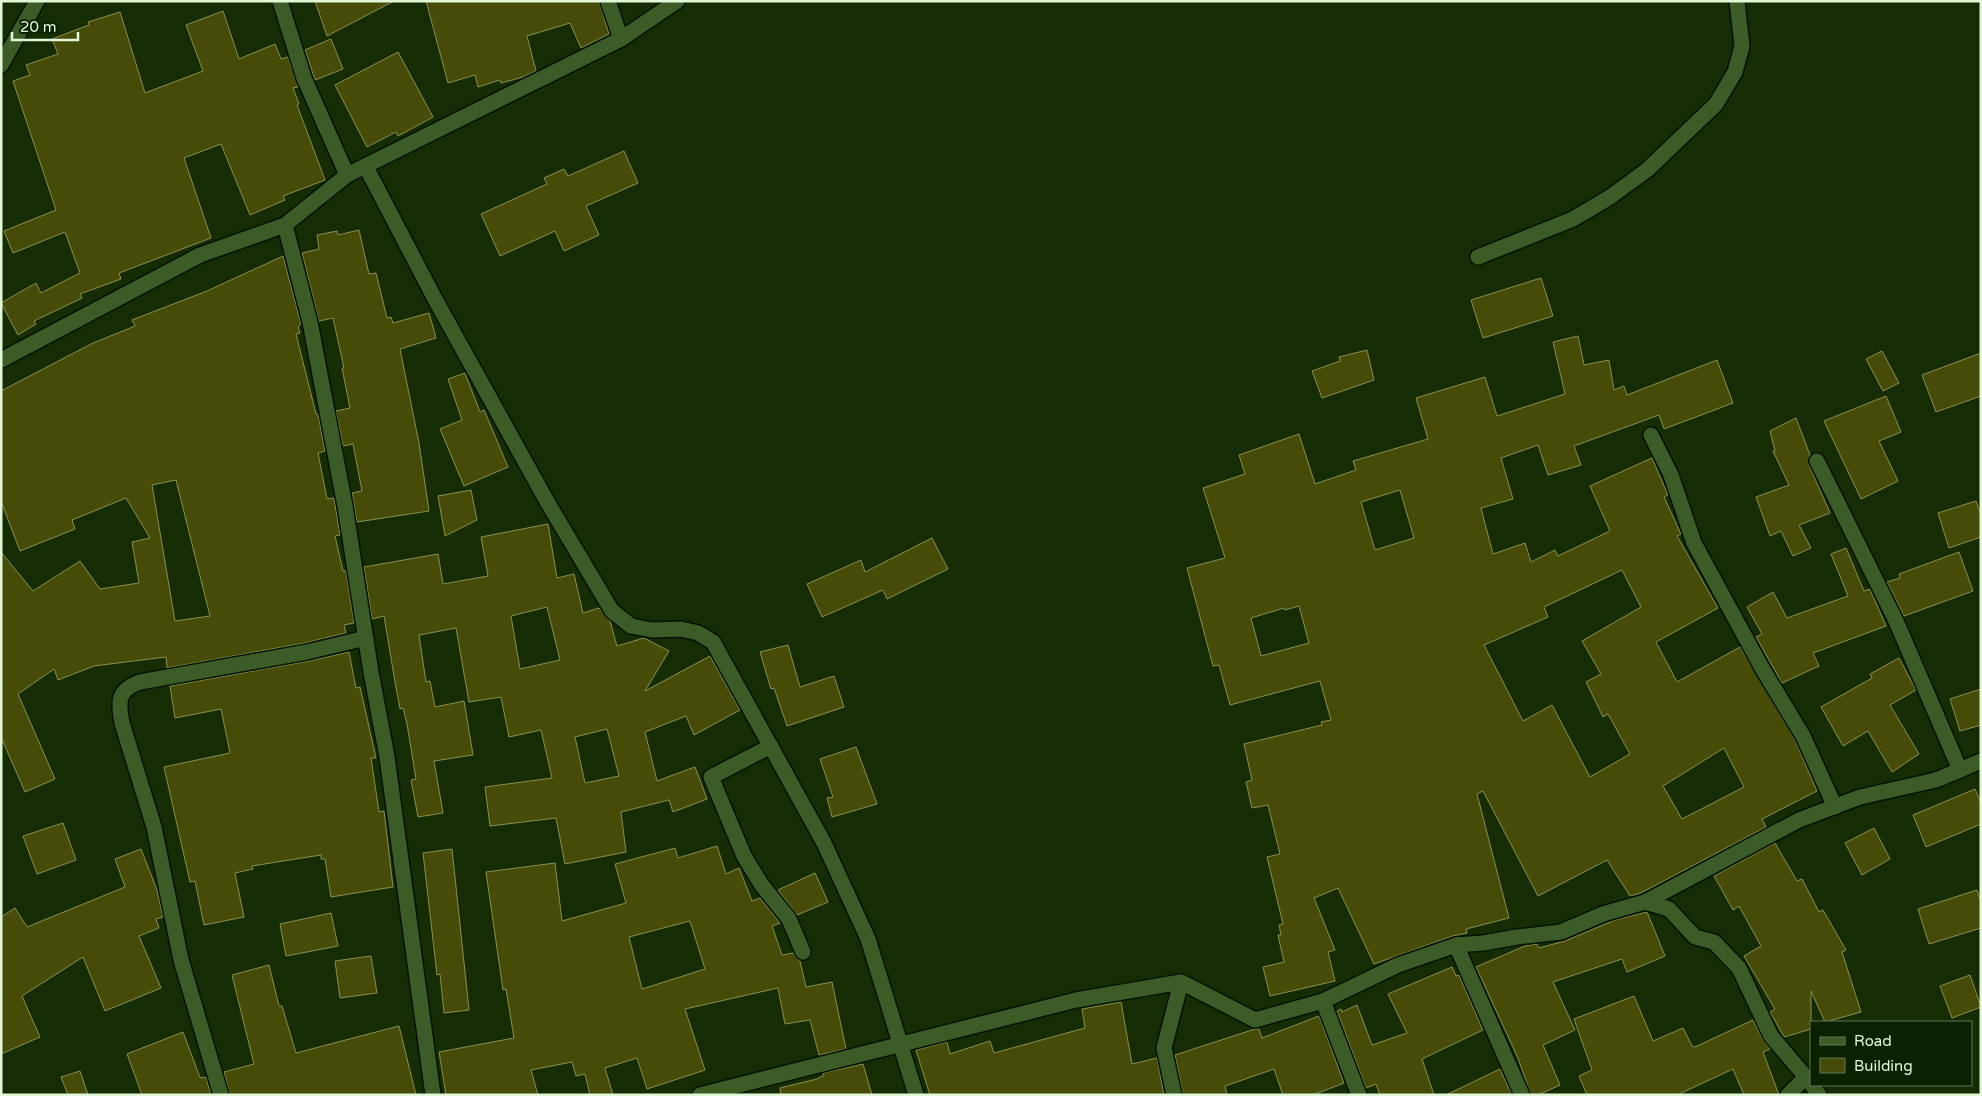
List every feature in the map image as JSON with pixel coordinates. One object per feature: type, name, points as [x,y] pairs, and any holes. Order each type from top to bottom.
[{"type":"street","points":[[1,65],[37,1]]},
{"type":"street","points":[[280,1],[304,78],[347,175]]},
{"type":"street","points":[[608,1],[621,39]]},
{"type":"street","points":[[1,360],[200,255],[285,224],[347,175],[621,39],[676,1]]},
{"type":"street","points":[[1478,258],[1573,219],[1610,197],[1647,170],[1716,104],[1735,72],[1742,46],[1738,1]]},
{"type":"street","points":[[366,167],[436,301],[549,505],[612,611],[631,626],[652,630],[681,629],[698,632],[713,642],[824,842],[868,939],[902,1042],[916,1095]]},
{"type":"street","points":[[285,224],[310,322],[334,439],[387,758],[434,1095]]},
{"type":"street","points":[[1651,435],[1671,475],[1694,543],[1762,668],[1803,736],[1835,807]]},
{"type":"street","points":[[1817,461],[1896,621],[1960,770]]},
{"type":"street","points":[[220,1095],[180,960],[154,827],[122,723],[119,706],[120,698],[130,686],[140,682],[307,652],[366,638]]},
{"type":"street","points":[[771,746],[711,777],[744,856],[761,884],[789,919],[803,952]]},
{"type":"street","points":[[700,1095],[902,1042],[1076,1000],[1181,982],[1255,1020],[1323,1001],[1398,965],[1456,945],[1561,932],[1603,914],[1645,902],[1800,820],[1860,798],[1936,780],[1981,762]]},
{"type":"street","points":[[1645,902],[1669,909],[1695,937],[1714,942],[1739,968],[1770,1036],[1810,1082],[1788,1095]]},
{"type":"street","points":[[1456,945],[1522,1095]]},
{"type":"street","points":[[1174,1095],[1164,1048],[1181,982]]},
{"type":"street","points":[[1323,1001],[1359,1095]]},
{"type":"building","points":[[315,1],[394,1],[327,36]]},
{"type":"building","points":[[426,1],[599,1],[609,34],[581,48],[570,23],[527,36],[536,71],[523,77],[501,83],[500,80],[478,87],[475,75],[448,83]]},
{"type":"building","points":[[223,11],[239,59],[275,44],[281,59],[288,57],[298,87],[293,88],[299,104],[297,105],[325,180],[283,196],[285,200],[250,215],[221,144],[184,158],[211,238],[119,273],[121,279],[80,294],[82,298],[34,321],[36,324],[18,335],[1,303],[36,283],[41,293],[80,273],[65,232],[13,253],[4,231],[56,210],[13,81],[30,75],[26,65],[58,54],[52,39],[89,25],[88,22],[120,12],[145,93],[203,71],[186,25]]},
{"type":"building","points":[[331,39],[343,69],[315,80],[305,50]]},
{"type":"building","points":[[398,52],[433,117],[398,136],[396,132],[367,147],[335,85]]},
{"type":"building","points":[[624,151],[638,183],[586,206],[599,235],[564,251],[555,231],[500,256],[481,214],[547,184],[544,178],[564,169],[568,176]]},
{"type":"building","points":[[359,230],[369,274],[376,273],[387,318],[391,317],[393,323],[429,313],[436,338],[400,349],[419,443],[429,511],[357,522],[352,493],[362,491],[353,444],[343,446],[336,411],[350,408],[342,368],[344,368],[333,318],[319,321],[302,253],[319,249],[317,235],[337,231],[338,235]]},
{"type":"building","points":[[283,256],[301,324],[298,327],[300,333],[296,334],[316,414],[318,414],[325,451],[318,453],[327,499],[334,498],[340,535],[335,536],[343,571],[346,571],[354,623],[344,625],[346,633],[305,643],[167,668],[166,657],[94,666],[58,680],[54,669],[18,694],[55,779],[25,792],[1,737],[1,552],[33,591],[80,561],[100,589],[139,583],[132,542],[150,538],[126,498],[72,520],[75,529],[20,551],[1,501],[1,391],[91,344],[135,326],[132,320],[207,291]],"holes":[[[176,480],[210,616],[175,621],[152,485]]]},
{"type":"building","points":[[1541,278],[1553,316],[1483,338],[1471,300]]},
{"type":"building","points":[[1578,336],[1584,365],[1609,360],[1614,390],[1624,386],[1627,395],[1717,360],[1733,403],[1664,429],[1659,415],[1574,446],[1581,465],[1548,475],[1538,445],[1501,458],[1513,499],[1481,508],[1493,554],[1525,543],[1531,562],[1555,550],[1558,556],[1610,531],[1590,486],[1652,458],[1668,495],[1664,497],[1681,534],[1677,536],[1718,608],[1656,642],[1677,682],[1740,647],[1795,740],[1817,791],[1762,819],[1766,827],[1641,893],[1630,896],[1607,860],[1538,896],[1483,791],[1477,794],[1509,918],[1466,929],[1467,933],[1453,936],[1374,964],[1338,888],[1314,898],[1335,950],[1328,952],[1335,981],[1270,996],[1263,967],[1284,962],[1278,935],[1281,935],[1279,925],[1283,924],[1267,857],[1280,854],[1268,805],[1252,808],[1246,782],[1252,780],[1244,744],[1322,725],[1321,722],[1331,720],[1320,681],[1230,705],[1219,665],[1213,666],[1187,568],[1225,558],[1203,488],[1245,474],[1239,455],[1299,434],[1315,484],[1356,470],[1353,461],[1428,439],[1416,398],[1485,377],[1497,416],[1565,394],[1553,342]],"holes":[[[1400,490],[1414,538],[1375,550],[1361,502]],[[1622,570],[1641,607],[1582,641],[1601,674],[1586,682],[1603,717],[1608,714],[1630,754],[1590,777],[1552,705],[1523,721],[1484,645],[1548,617],[1544,607]],[[1299,606],[1309,643],[1261,656],[1251,618],[1284,608],[1285,610]],[[1724,748],[1744,787],[1682,819],[1663,786]]]},
{"type":"building","points":[[1367,350],[1374,380],[1322,398],[1312,371],[1340,361],[1339,357]]},
{"type":"building","points":[[1882,351],[1899,383],[1883,391],[1866,359]]},
{"type":"building","points":[[1981,353],[1981,396],[1936,412],[1922,375]]},
{"type":"building","points":[[465,373],[480,412],[484,410],[508,467],[464,486],[440,429],[462,420],[448,379]]},
{"type":"building","points":[[1886,396],[1901,432],[1879,441],[1898,481],[1861,499],[1824,421]]},
{"type":"building","points":[[1796,418],[1810,455],[1809,465],[1830,513],[1799,525],[1811,548],[1793,556],[1781,531],[1770,536],[1756,497],[1789,485],[1773,451],[1775,451],[1770,431]]},
{"type":"building","points":[[471,490],[477,520],[445,536],[438,496]]},
{"type":"building","points":[[1976,501],[1981,515],[1981,537],[1949,548],[1938,513]]},
{"type":"building","points":[[548,524],[557,578],[574,574],[583,613],[599,608],[610,621],[617,646],[644,638],[669,651],[645,691],[710,656],[740,710],[694,735],[686,716],[645,732],[657,781],[695,767],[707,799],[673,812],[669,800],[621,812],[626,852],[565,864],[556,818],[490,826],[485,787],[552,778],[541,730],[509,737],[501,697],[469,702],[456,628],[419,635],[426,682],[430,681],[435,707],[464,701],[473,755],[434,761],[443,813],[418,817],[411,780],[416,779],[407,724],[403,708],[400,709],[384,616],[372,619],[364,567],[438,554],[443,584],[488,576],[481,537]],"holes":[[[547,607],[560,660],[520,669],[511,616]],[[607,729],[619,776],[585,783],[575,737]]]},
{"type":"building","points":[[932,538],[948,569],[887,599],[883,590],[822,617],[807,584],[861,560],[865,572]]},
{"type":"building","points":[[1846,548],[1864,591],[1870,589],[1886,626],[1813,653],[1819,666],[1782,683],[1756,637],[1762,634],[1747,607],[1773,592],[1787,618],[1848,596],[1831,554]]},
{"type":"building","points":[[1959,552],[1973,591],[1904,616],[1887,582],[1900,578],[1899,574]]},
{"type":"building","points":[[788,645],[800,687],[834,676],[844,707],[787,726],[774,688],[771,689],[760,652]]},
{"type":"building","points":[[349,652],[356,688],[360,687],[376,758],[371,758],[379,812],[384,811],[393,887],[331,897],[325,859],[321,859],[321,855],[252,866],[253,869],[235,873],[244,917],[204,925],[195,881],[190,882],[164,767],[230,753],[221,709],[175,718],[170,686]]},
{"type":"building","points":[[1899,658],[1916,690],[1890,705],[1919,754],[1892,772],[1868,731],[1843,746],[1821,707],[1872,678],[1870,674]]},
{"type":"building","points":[[1981,689],[1981,725],[1960,731],[1950,699]]},
{"type":"building","points":[[856,747],[877,804],[832,817],[827,798],[833,797],[820,759]]},
{"type":"building","points":[[1975,789],[1981,803],[1981,824],[1926,847],[1913,815]]},
{"type":"building","points":[[63,823],[76,860],[37,874],[23,836]]},
{"type":"building","points":[[1874,828],[1890,859],[1862,875],[1845,843]]},
{"type":"building","points":[[1775,843],[1797,881],[1802,879],[1819,912],[1823,910],[1846,950],[1842,952],[1861,1012],[1825,1021],[1811,991],[1810,1029],[1784,1037],[1770,1012],[1775,1009],[1744,956],[1761,946],[1739,906],[1733,910],[1714,876]]},
{"type":"building","points":[[717,846],[726,874],[739,868],[752,901],[760,898],[780,923],[772,926],[782,955],[793,953],[800,961],[806,987],[832,982],[846,1049],[819,1055],[810,1020],[785,1024],[778,988],[685,1009],[705,1070],[647,1089],[637,1058],[605,1068],[613,1095],[590,1095],[585,1074],[576,1076],[572,1062],[531,1070],[538,1095],[446,1095],[439,1052],[514,1038],[506,989],[503,990],[486,872],[555,863],[562,921],[626,903],[615,864],[675,848],[678,858]],"holes":[[[690,921],[705,969],[642,989],[629,937]]]},
{"type":"building","points":[[141,849],[157,890],[163,917],[156,919],[159,928],[139,936],[161,988],[105,1011],[83,957],[22,996],[40,1037],[1,1054],[1,917],[15,908],[27,927],[125,887],[115,859]]},
{"type":"building","points":[[452,849],[469,1010],[444,1013],[440,974],[437,975],[423,853]]},
{"type":"building","points":[[815,873],[828,902],[797,915],[778,890]]},
{"type":"building","points":[[1977,890],[1981,902],[1981,928],[1929,944],[1918,909]]},
{"type":"building","points":[[1647,912],[1665,956],[1627,972],[1622,959],[1553,982],[1575,1030],[1543,1045],[1560,1085],[1538,1095],[1531,1095],[1518,1058],[1476,967],[1525,946],[1537,944],[1539,948],[1565,941],[1615,920]]},
{"type":"building","points":[[331,913],[338,946],[286,956],[280,924]]},
{"type":"building","points":[[371,956],[377,993],[340,998],[335,961]]},
{"type":"building","points":[[269,965],[279,1006],[282,1006],[296,1053],[399,1026],[416,1095],[230,1095],[224,1072],[254,1064],[232,975]]},
{"type":"building","points":[[1452,967],[1456,976],[1459,975],[1483,1030],[1422,1059],[1434,1095],[1380,1095],[1376,1084],[1366,1088],[1337,1011],[1341,1009],[1342,1012],[1357,1005],[1372,1045],[1407,1033],[1388,994]]},
{"type":"building","points":[[1970,975],[1981,1007],[1952,1018],[1940,986]]},
{"type":"building","points":[[1634,996],[1653,1041],[1683,1028],[1692,1046],[1695,1047],[1753,1020],[1770,1049],[1763,1052],[1779,1095],[1744,1095],[1733,1069],[1677,1095],[1587,1095],[1579,1076],[1592,1070],[1574,1019]]},
{"type":"building","points":[[1121,1002],[1132,1064],[1157,1058],[1164,1095],[930,1095],[916,1050],[947,1042],[950,1054],[990,1041],[994,1053],[1085,1028],[1082,1009]]},
{"type":"building","points":[[1319,1016],[1344,1083],[1313,1095],[1283,1095],[1274,1069],[1225,1086],[1227,1095],[1183,1095],[1175,1055],[1255,1029],[1259,1029],[1262,1038]]},
{"type":"building","points":[[183,1032],[199,1075],[201,1078],[206,1077],[211,1095],[142,1095],[127,1054]]},
{"type":"building","points":[[863,1064],[872,1095],[781,1095],[780,1088],[817,1079],[824,1075],[823,1073]]},
{"type":"building","points":[[1500,1069],[1512,1095],[1446,1095]]},
{"type":"building","points":[[80,1071],[88,1095],[68,1095],[61,1077]]}]
